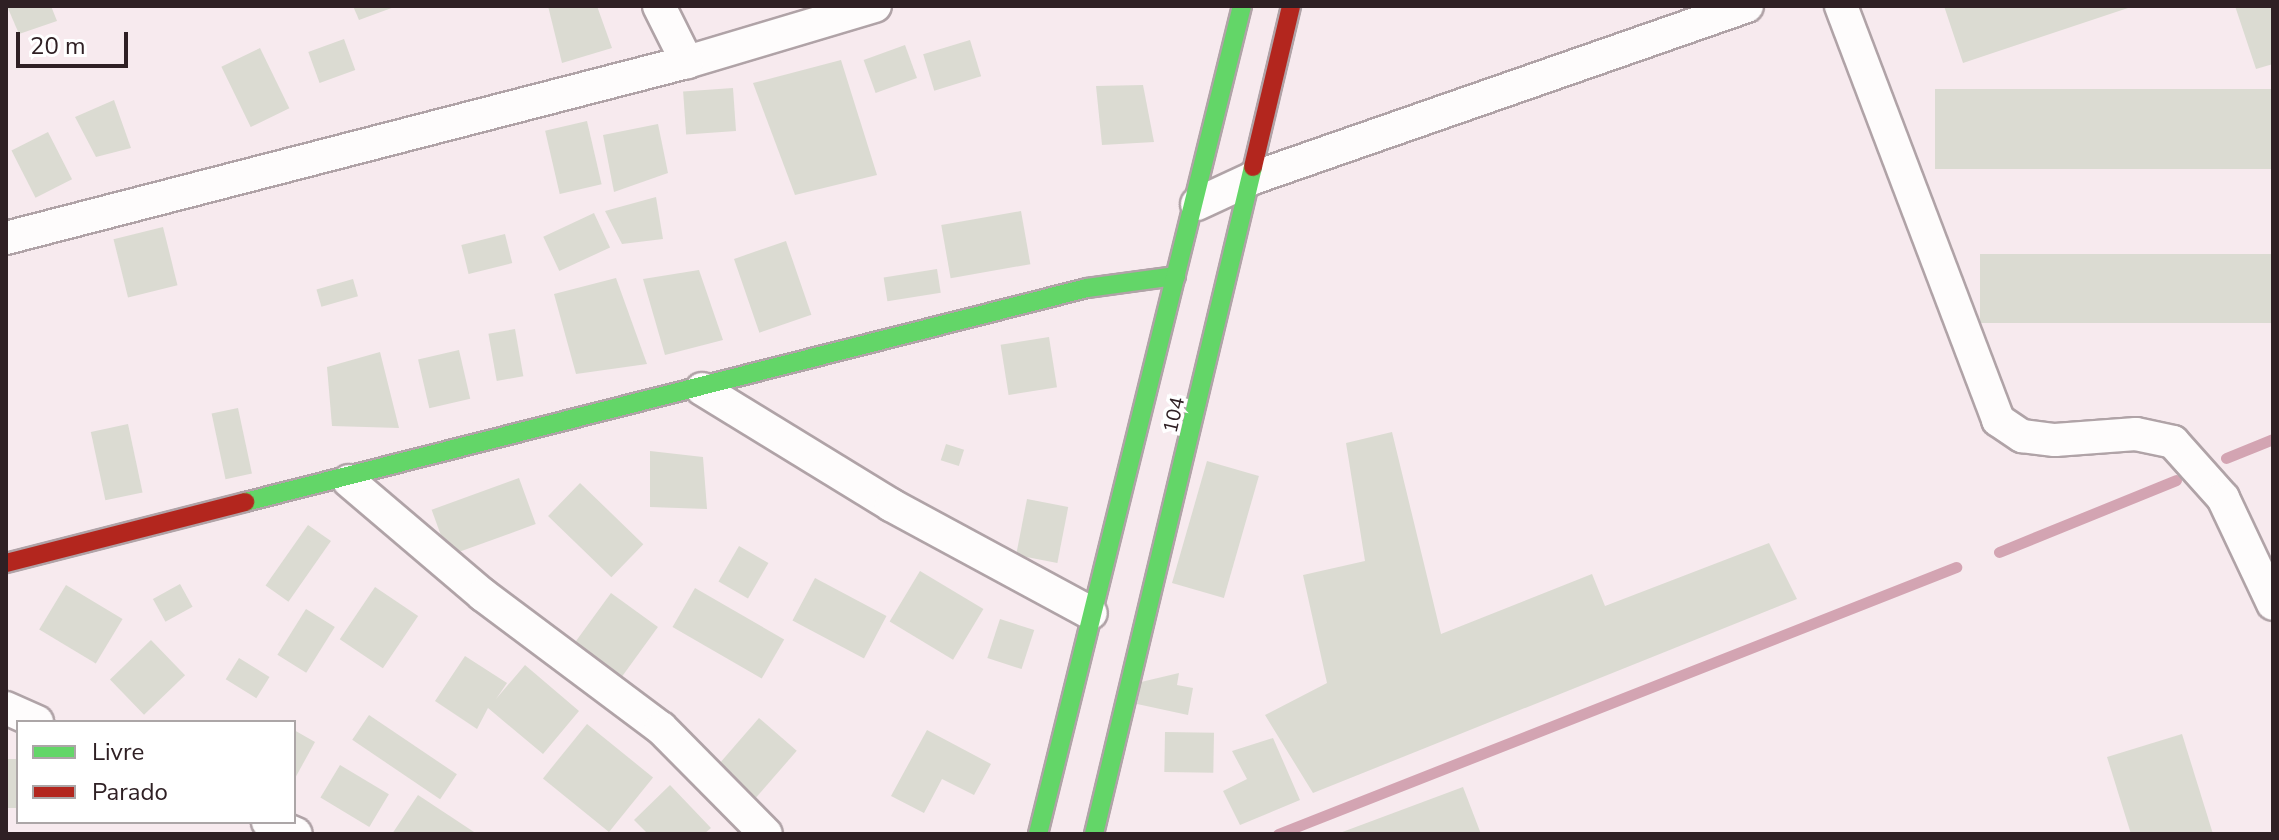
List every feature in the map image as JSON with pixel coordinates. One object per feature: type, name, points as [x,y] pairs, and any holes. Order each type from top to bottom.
[{"type":"street","points":[[659,6],[687,62]]},
{"type":"street","points":[[6,238],[687,62],[875,6]]},
{"type":"street","points":[[1038,834],[1176,276],[1197,204],[1242,6]]},
{"type":"street","name":"104","points":[[1094,834],[1253,178],[1291,6]]},
{"type":"street","points":[[1197,204],[1253,178],[1747,6]]},
{"type":"street","points":[[1841,6],[1998,420],[2022,436],[2055,440],[2136,434],[2173,442],[2223,498],[2273,604]]},
{"type":"street","points":[[6,563],[349,481],[492,436],[702,389],[1087,288],[1176,276]]},
{"type":"street","points":[[702,389],[891,505],[1091,613]]},
{"type":"street","points":[[349,481],[483,595],[661,728],[766,834]]},
{"type":"street","points":[[6,708],[33,720]]},
{"type":"street","points":[[273,824],[296,834]]},
{"type":"building","points":[[7,6],[51,6],[57,21],[19,34]]},
{"type":"building","points":[[353,6],[397,6],[359,20]]},
{"type":"building","points":[[548,6],[597,6],[612,48],[562,63]]},
{"type":"building","points":[[1944,6],[2131,6],[2131,7],[1963,63]]},
{"type":"building","points":[[2235,6],[2272,6],[2273,64],[2256,69]]},
{"type":"building","points":[[344,39],[355,70],[320,83],[308,52]]},
{"type":"building","points":[[970,40],[981,76],[934,91],[923,54]]},
{"type":"building","points":[[905,45],[917,78],[876,93],[864,60]]},
{"type":"building","points":[[260,48],[289,108],[251,127],[221,67]]},
{"type":"building","points":[[841,60],[877,175],[795,195],[753,83]]},
{"type":"building","points":[[1143,85],[1154,142],[1102,145],[1096,86]]},
{"type":"building","points":[[733,88],[736,131],[686,134],[683,91]]},
{"type":"building","points":[[1935,89],[2273,89],[2273,169],[1935,169]]},
{"type":"building","points":[[114,100],[131,148],[96,157],[75,117]]},
{"type":"building","points":[[587,121],[602,184],[560,194],[545,131]]},
{"type":"building","points":[[658,124],[668,173],[614,192],[603,135]]},
{"type":"building","points":[[48,132],[72,179],[36,198],[11,151]]},
{"type":"building","points":[[656,197],[663,239],[622,244],[605,211]]},
{"type":"building","points":[[1021,211],[1030,264],[951,278],[941,225]]},
{"type":"building","points":[[594,213],[610,247],[559,271],[543,237]]},
{"type":"building","points":[[163,227],[178,285],[128,298],[114,239]]},
{"type":"building","points":[[505,234],[512,263],[469,274],[461,245]]},
{"type":"building","points":[[786,241],[811,315],[759,333],[734,259]]},
{"type":"building","points":[[1980,254],[2273,254],[2273,323],[1980,323]]},
{"type":"building","points":[[937,269],[941,293],[887,301],[884,277]]},
{"type":"building","points":[[699,270],[723,340],[665,355],[643,279]]},
{"type":"building","points":[[616,278],[647,364],[576,374],[554,294]]},
{"type":"building","points":[[353,279],[358,296],[321,307],[316,289]]},
{"type":"building","points":[[515,329],[523,376],[497,381],[488,334]]},
{"type":"building","points":[[1049,337],[1057,387],[1009,395],[1001,345]]},
{"type":"building","points":[[459,350],[470,399],[429,408],[418,359]]},
{"type":"building","points":[[380,352],[399,428],[332,426],[327,367]]},
{"type":"building","points":[[238,408],[252,474],[226,479],[212,414]]},
{"type":"building","points":[[128,424],[143,492],[105,500],[91,432]]},
{"type":"building","points":[[1392,432],[1441,634],[1592,574],[1605,606],[1769,543],[1797,599],[1313,793],[1265,715],[1327,683],[1303,575],[1365,561],[1346,443]]},
{"type":"building","points":[[946,444],[964,450],[959,466],[941,460]]},
{"type":"building","points":[[650,451],[703,457],[707,509],[650,507]]},
{"type":"building","points":[[1207,461],[1259,476],[1224,598],[1172,583]]},
{"type":"building","points":[[519,478],[536,524],[448,556],[432,510]]},
{"type":"building","points":[[580,483],[643,544],[611,577],[548,516]]},
{"type":"building","points":[[1027,499],[1068,507],[1057,563],[1016,555]]},
{"type":"building","points":[[308,525],[331,541],[288,602],[266,586]]},
{"type":"building","points":[[739,546],[768,563],[748,599],[718,582]]},
{"type":"building","points":[[920,571],[983,609],[953,660],[890,622]]},
{"type":"building","points":[[815,578],[887,616],[864,658],[792,620]]},
{"type":"building","points":[[180,584],[193,607],[165,622],[153,599]]},
{"type":"building","points":[[66,585],[123,619],[96,664],[39,630]]},
{"type":"building","points":[[375,587],[418,616],[383,668],[340,639]]},
{"type":"building","points":[[695,588],[784,640],[762,678],[672,627]]},
{"type":"building","points":[[611,593],[658,627],[614,687],[568,653]]},
{"type":"building","points":[[306,609],[335,627],[306,673],[277,655]]},
{"type":"building","points":[[1000,619],[1034,630],[1022,669],[987,658]]},
{"type":"building","points":[[151,640],[185,675],[144,715],[110,680]]},
{"type":"building","points":[[465,656],[507,683],[496,699],[525,665],[579,711],[543,754],[488,708],[477,729],[435,701]]},
{"type":"building","points":[[239,658],[270,677],[256,698],[226,679]]},
{"type":"building","points":[[1179,673],[1177,685],[1193,688],[1188,715],[1137,704],[1141,682]]},
{"type":"building","points":[[369,715],[457,774],[440,799],[352,740]]},
{"type":"building","points":[[759,718],[797,751],[756,798],[718,765]]},
{"type":"building","points":[[587,724],[653,777],[609,832],[543,778]]},
{"type":"building","points":[[927,730],[991,764],[974,795],[942,779],[924,813],[891,796]]},
{"type":"building","points":[[296,731],[315,742],[296,776]]},
{"type":"building","points":[[1165,732],[1214,733],[1213,773],[1164,772]]},
{"type":"building","points":[[2182,734],[2213,834],[2131,834],[2107,757]]},
{"type":"building","points":[[1273,738],[1300,800],[1240,825],[1223,791],[1247,779],[1232,751]]},
{"type":"building","points":[[6,759],[16,759],[16,808],[6,808]]},
{"type":"building","points":[[340,765],[389,794],[369,827],[320,798]]},
{"type":"building","points":[[670,785],[711,828],[704,834],[648,834],[634,820]]},
{"type":"building","points":[[1463,787],[1481,834],[1337,834]]},
{"type":"building","points":[[418,795],[474,832],[473,834],[392,834]]},
{"type":"waterway","points":[[2226,458],[2273,439]]},
{"type":"waterway","points":[[1999,552],[2176,480]]},
{"type":"waterway","points":[[1278,834],[1956,567]]},
{"type":"traffic: fast","points":[[1038,834],[1242,6]]},
{"type":"traffic: fast","points":[[1094,834],[1253,167]]},
{"type":"traffic: fast","points":[[245,502],[1087,288],[1176,276]]},
{"type":"traffic: jam","points":[[1253,167],[1291,6]]},
{"type":"traffic: jam","points":[[6,563],[245,502]]}]
